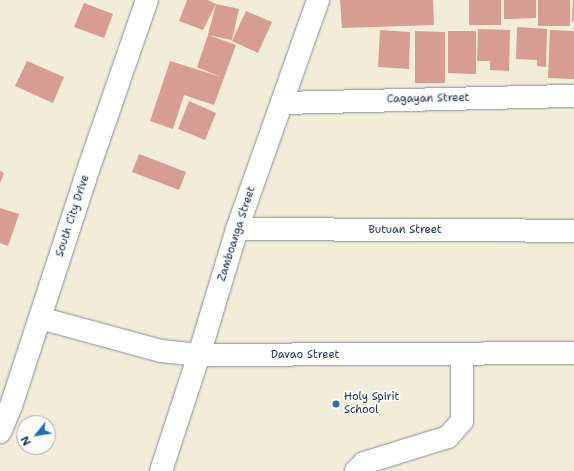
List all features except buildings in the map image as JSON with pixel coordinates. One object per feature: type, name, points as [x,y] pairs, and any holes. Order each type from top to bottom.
[{"type":"street","name":"South City Drive","points":[[0,432],[11,406],[87,172],[147,0]]},
{"type":"street","name":"Zamboanga Street","points":[[161,471],[199,355],[237,229],[318,0]]},
{"type":"street","name":"Cagayan Street","points":[[282,103],[574,96]]},
{"type":"street","name":"Butuan Street","points":[[237,229],[574,231]]},
{"type":"street","name":"Davao Street","points":[[40,318],[161,351],[199,355],[574,353]]},
{"type":"street","points":[[356,471],[364,463],[448,438],[462,421],[462,354]]},
{"type":"place","name":"Holy Spirit School","points":[[336,404]]}]
